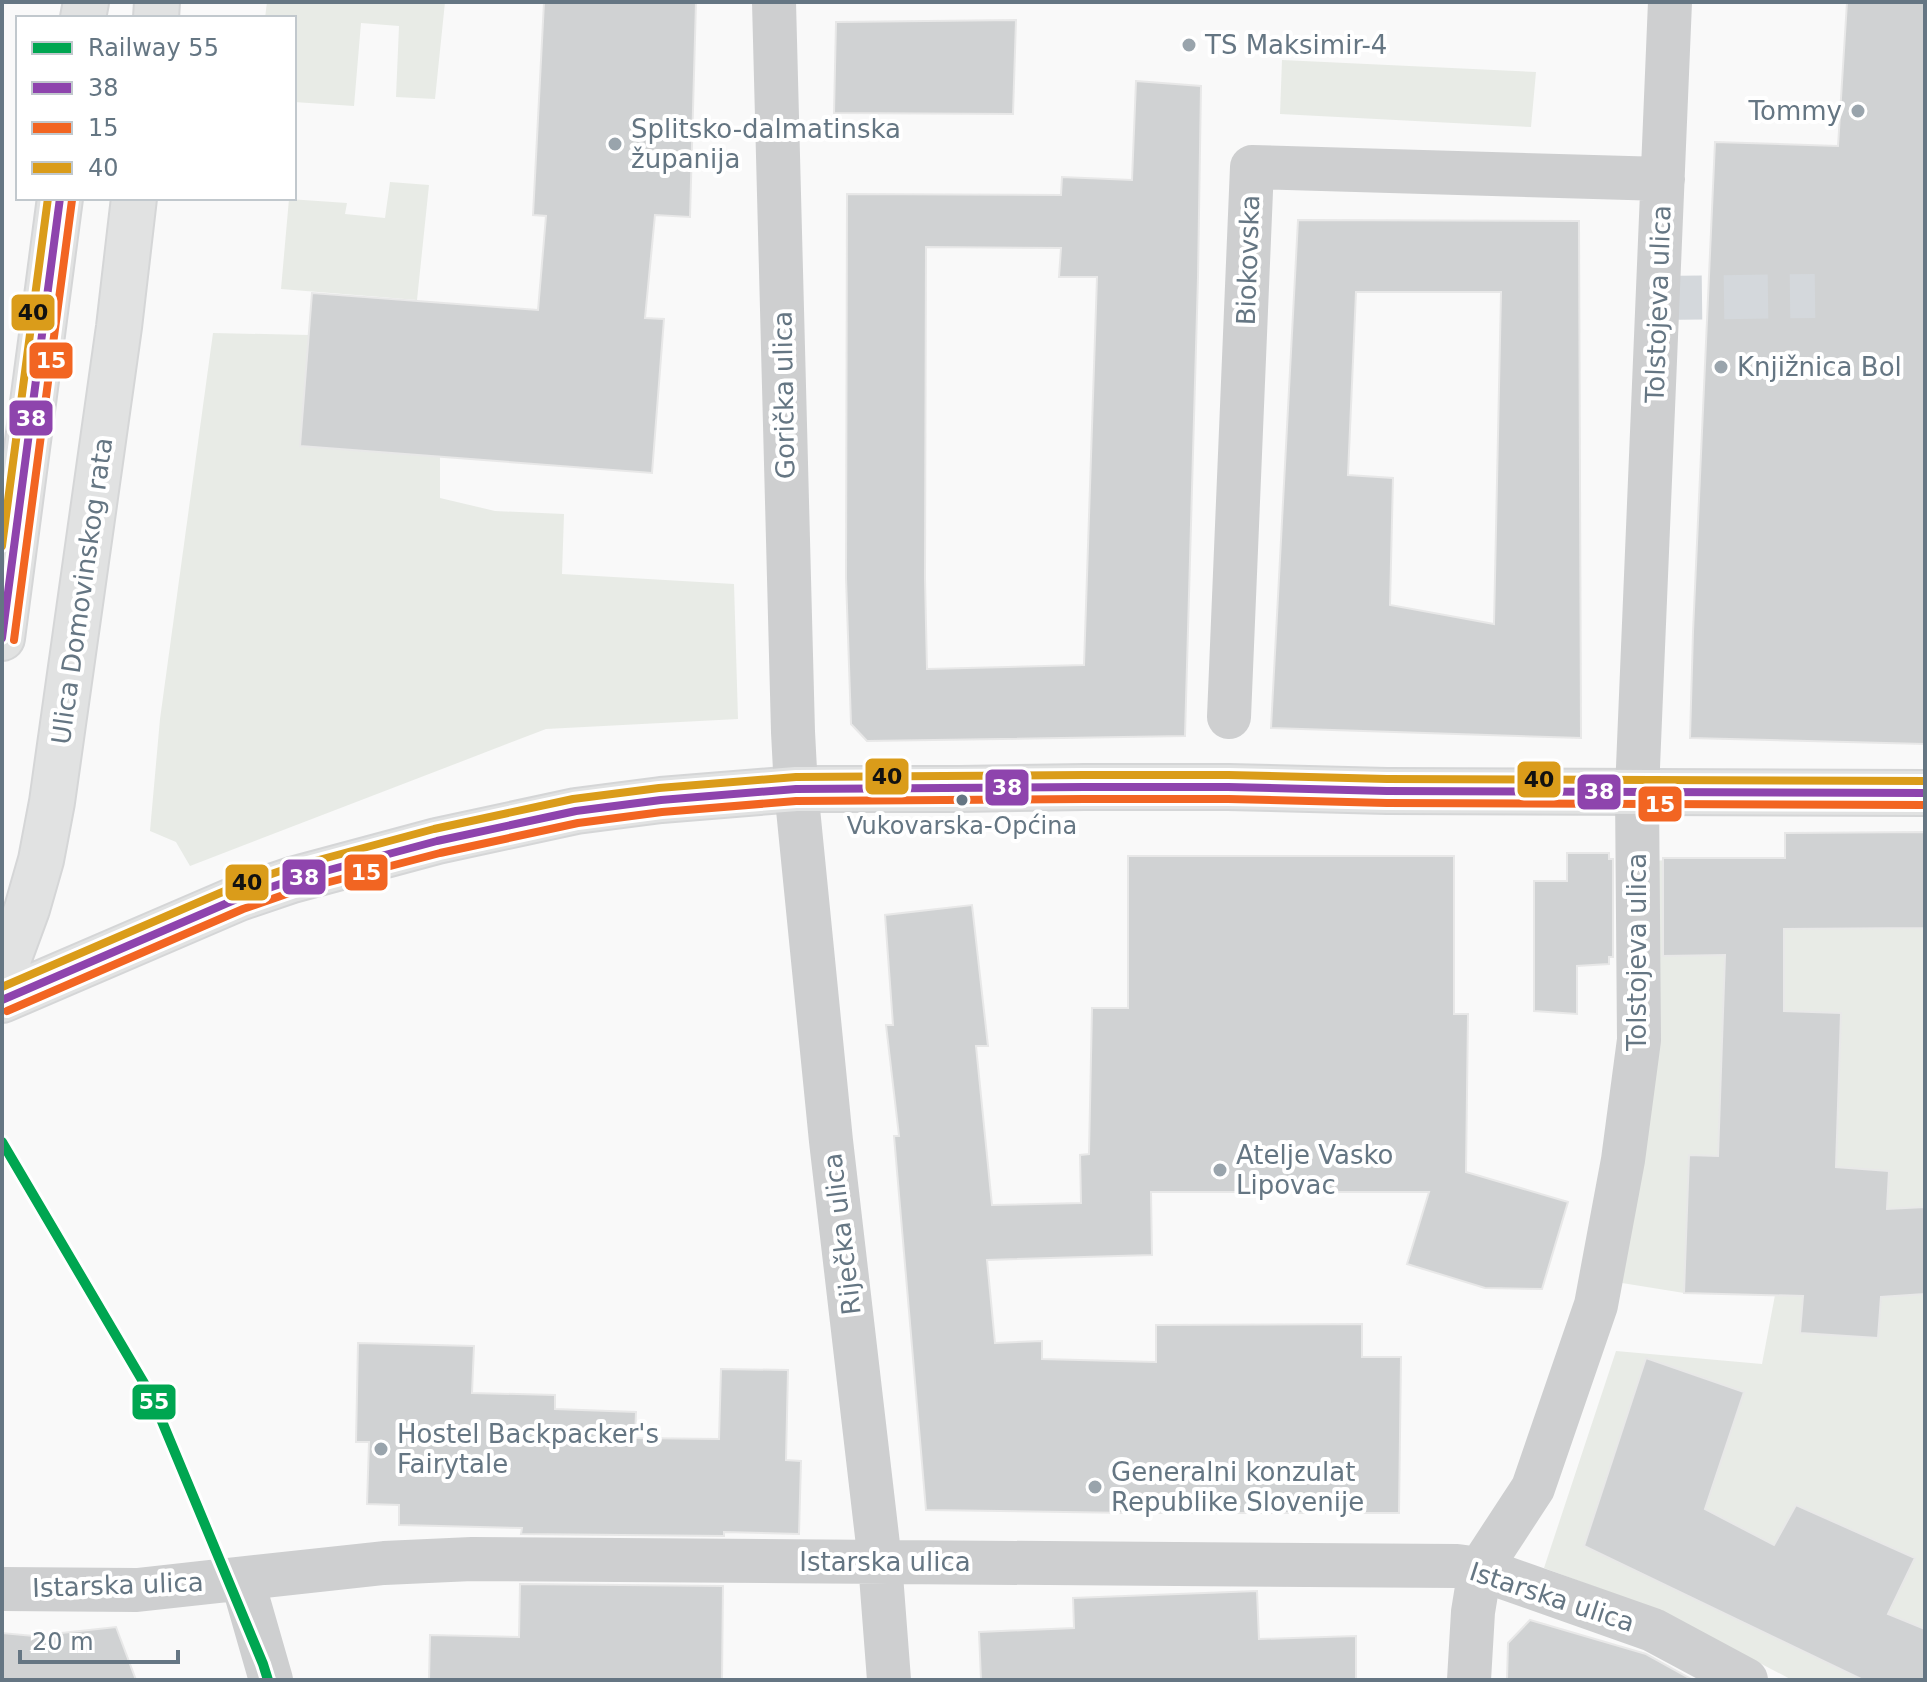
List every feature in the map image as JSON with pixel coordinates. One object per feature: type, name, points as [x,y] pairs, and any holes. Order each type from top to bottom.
[{"type":"street","name":"Gorička ulica","points":[[774,2],[796,789]]},
{"type":"street","name":"Tolstojeva ulica","points":[[1469,1680],[1473,1612],[1480,1569],[1533,1488],[1596,1305],[1623,1160],[1639,1040],[1637,791],[1670,2]]},
{"type":"street","name":"Biokovska","points":[[1229,717],[1252,167],[1663,179]]},
{"type":"street","points":[[2,638],[60,200]]},
{"type":"street","name":"Ulica Domovinskog rata","points":[[2,977],[27,909],[41,860],[52,802],[119,327],[134,200]]},
{"type":"street","points":[[2,1000],[239,898],[361,860],[576,811],[661,800],[796,789],[1228,787],[1387,791],[1925,793]]},
{"type":"street","name":"Riječka ulica","points":[[796,789],[831,1141],[880,1562],[889,1680]]},
{"type":"street","name":"Istarska ulica","points":[[2,1589],[137,1590],[384,1563],[472,1559],[1457,1566],[1480,1569],[1653,1630],[1746,1680]]},
{"type":"street","points":[[242,1579],[271,1680]]},
{"type":"shaded area","points":[[267,2],[445,2],[435,99],[396,97],[399,26],[361,23],[354,106],[296,102],[296,16],[265,16]]},
{"type":"shaded area","points":[[1282,60],[1536,72],[1531,127],[1280,114]]},
{"type":"shaded area","points":[[390,182],[429,185],[417,300],[281,289],[289,200],[347,203],[345,214],[385,218]]},
{"type":"shaded area","points":[[213,333],[309,335],[440,456],[440,498],[495,511],[564,514],[562,574],[734,584],[738,719],[546,729],[190,866],[176,842],[150,831],[160,719]]},
{"type":"shaded area","points":[[1687,858],[1688,956],[1783,955],[1784,929],[1925,928],[1925,1207],[1919,1208],[1925,1295],[1925,1629],[1888,1614],[1915,1558],[1796,1506],[1774,1545],[1705,1509],[1744,1393],[1647,1359],[1584,1546],[1863,1680],[1792,1680],[1663,1612],[1544,1568],[1616,1351],[1762,1364],[1775,1295],[1684,1293],[1622,1283],[1655,861]],"holes":[[[1841,1014],[1838,1123],[1720,1119]],[[1794,1164],[1889,1171],[1882,1266]]]},
{"type":"building","points":[[544,2],[696,2],[690,217],[655,215],[645,318],[664,319],[652,473],[300,446],[312,293],[538,310],[546,216],[533,215]]},
{"type":"building","points":[[1847,2],[1925,2],[1925,744],[1690,738],[1715,142],[1838,146]]},
{"type":"building","points":[[1016,20],[1013,114],[834,113],[836,22]]},
{"type":"building","points":[[1136,81],[1201,86],[1185,736],[867,741],[851,724],[846,578],[847,194],[1061,195],[1062,177],[1132,180]],"holes":[[[926,247],[1061,248],[1059,277],[1097,277],[1084,665],[927,669]]]},
{"type":"building","points":[[1298,220],[1579,221],[1581,738],[1271,728]],"holes":[[[1356,292],[1501,292],[1494,624],[1390,605],[1393,478],[1348,475]]]},
{"type":"building","points":[[1925,832],[1925,928],[1784,929],[1784,1011],[1841,1013],[1836,1167],[1889,1171],[1887,1209],[1925,1207],[1925,1294],[1881,1297],[1878,1338],[1800,1333],[1803,1296],[1684,1293],[1689,1155],[1718,1156],[1725,955],[1663,956],[1663,858],[1785,858],[1785,833]]},
{"type":"building","points":[[1567,853],[1609,853],[1609,859],[1613,859],[1613,957],[1609,957],[1609,964],[1577,966],[1577,1014],[1534,1011],[1534,881],[1567,881]]},
{"type":"building","points":[[1128,856],[1454,856],[1454,1014],[1468,1014],[1466,1172],[1568,1202],[1542,1289],[1485,1288],[1407,1264],[1429,1192],[1151,1192],[1152,1255],[987,1260],[995,1343],[1042,1341],[1042,1359],[1156,1362],[1156,1325],[1362,1324],[1362,1357],[1401,1357],[1399,1513],[926,1510],[894,1136],[899,1136],[886,1025],[893,1025],[885,915],[972,905],[988,1046],[976,1046],[992,1205],[1081,1203],[1080,1155],[1089,1154],[1092,1008],[1128,1008]]},
{"type":"building","points":[[358,1343],[474,1346],[472,1393],[555,1395],[555,1409],[636,1412],[635,1438],[719,1439],[721,1369],[788,1370],[786,1460],[801,1461],[799,1534],[521,1534],[522,1528],[399,1525],[399,1505],[367,1504],[369,1442],[356,1442]]},
{"type":"building","points":[[1646,1358],[1744,1392],[1705,1509],[1774,1545],[1796,1505],[1915,1558],[1888,1614],[1925,1629],[1925,1680],[1863,1680],[1584,1546]]},
{"type":"building","points":[[520,1584],[723,1586],[722,1680],[429,1680],[430,1635],[519,1637]]},
{"type":"building","points":[[1257,1591],[1259,1639],[1356,1636],[1356,1680],[981,1680],[979,1632],[1074,1628],[1073,1598]]},
{"type":"building","points":[[1530,1620],[1646,1654],[1693,1680],[1507,1680],[1508,1643]]},
{"type":"building","points":[[116,1627],[136,1680],[2,1680],[2,1633],[34,1636]]},
{"type":"tunnel","points":[[1658,298],[1815,296]]},
{"type":"rail line","name":"55","points":[[2,1142],[151,1395],[268,1680]]},
{"type":"transit line","name":"40","points":[[2,546],[48,200]]},
{"type":"transit line","name":"38","points":[[2,638],[60,200]]},
{"type":"transit line","name":"15","points":[[14,640],[72,200]]},
{"type":"transit line","name":"40","points":[[2,987],[234,887],[289,868],[434,829],[573,799],[659,788],[796,777],[1085,775],[1925,781]]},
{"type":"transit line","name":"38","points":[[2,1000],[239,898],[292,880],[437,841],[576,811],[661,800],[796,789],[1085,787],[1925,793]]},
{"type":"transit line","name":"15","points":[[7,1011],[243,909],[295,891],[440,853],[578,823],[662,812],[796,801],[1085,799],[1925,805]]},
{"type":"place","name":"TS Maksimir-4","points":[[1189,45]]},
{"type":"place","name":"Tommy","points":[[1858,111]]},
{"type":"place","name":"Splitsko-dalmatinska županija","points":[[615,144]]},
{"type":"place","name":"Knjižnica Bol","points":[[1721,367]]},
{"type":"place","name":"Vukovarska-Općina","points":[[962,800]]},
{"type":"place","name":"Atelje Vasko Lipovac","points":[[1220,1170]]},
{"type":"place","name":"Hostel Backpacker's Fairytale","points":[[381,1449]]},
{"type":"place","name":"Generalni konzulat Republike Slovenije","points":[[1095,1487]]}]
